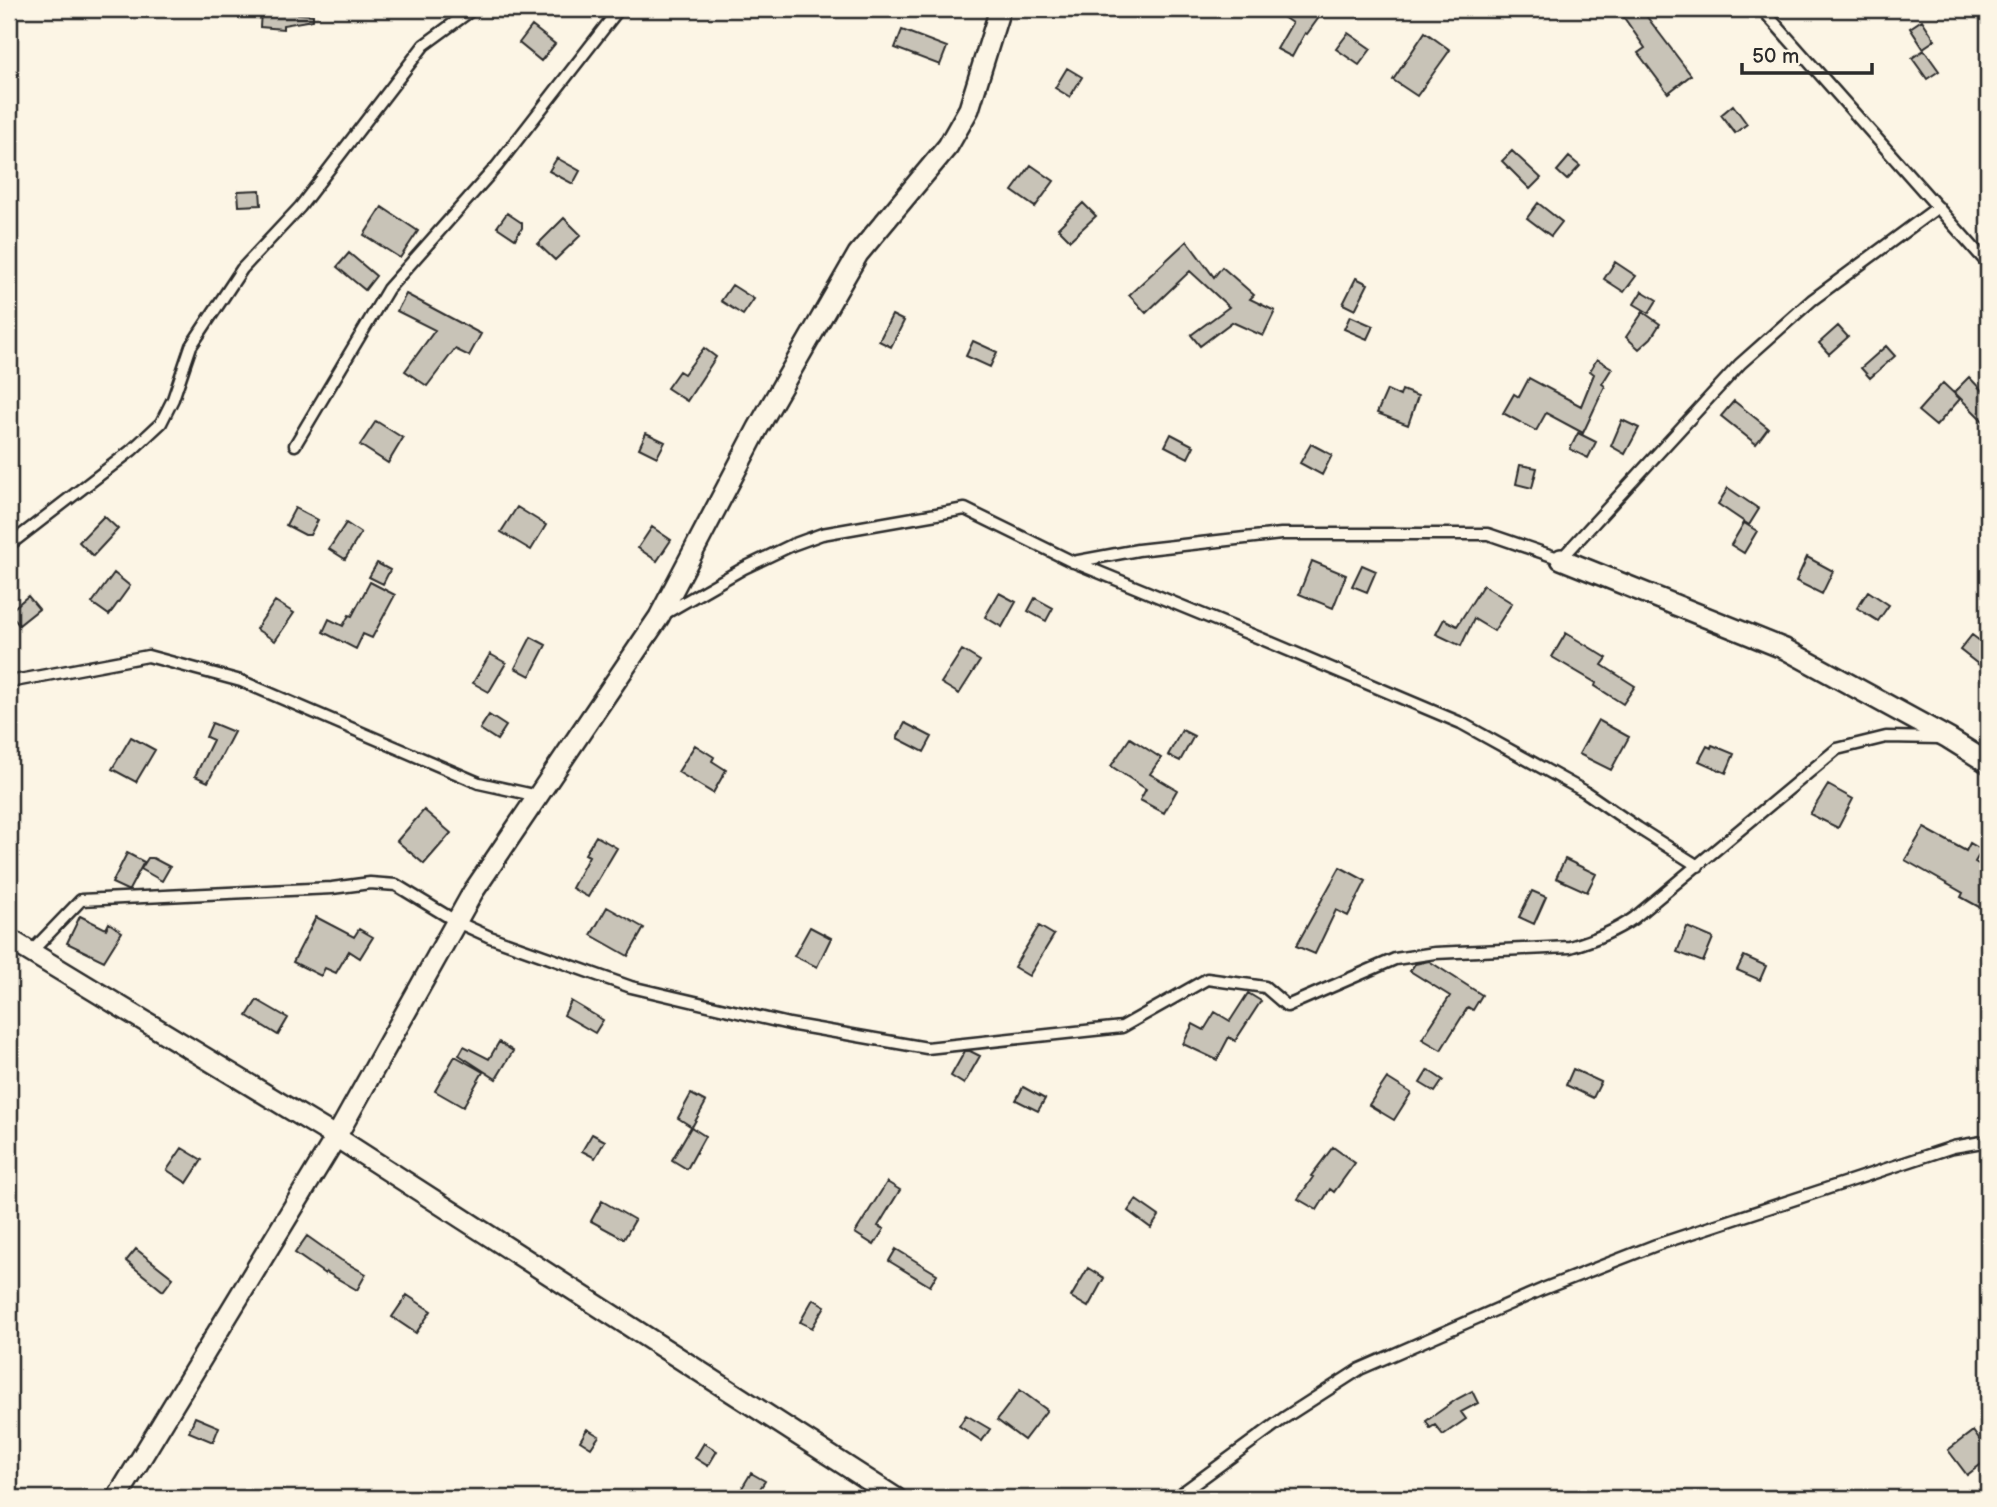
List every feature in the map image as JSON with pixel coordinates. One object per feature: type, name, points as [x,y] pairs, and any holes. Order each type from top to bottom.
[{"type":"street","points":[[117,1498],[335,1137],[473,892],[659,617],[758,428],[858,254],[947,146],[969,108],[1000,9]]},
{"type":"street","points":[[1561,559],[1785,649],[1948,738],[1988,763]]},
{"type":"street","points":[[9,939],[335,1137],[896,1498]]},
{"type":"lane","points":[[9,545],[132,450],[161,423],[173,399],[191,346],[242,269],[300,207],[424,45],[472,9]]},
{"type":"lane","points":[[295,445],[388,289],[497,166],[619,9]]},
{"type":"lane","points":[[1762,9],[1988,264]]},
{"type":"lane","points":[[1073,562],[1138,550],[1281,534],[1488,534],[1561,559],[1740,364],[1812,300],[1938,207]]},
{"type":"lane","points":[[659,617],[744,568],[822,534],[965,509],[1073,562],[1461,723],[1584,791],[1698,866]]},
{"type":"lane","points":[[9,682],[148,656],[242,681],[479,783],[538,796]]},
{"type":"lane","points":[[31,952],[81,900],[332,888],[370,883],[396,885],[457,922],[490,937],[631,987],[789,1024],[926,1048],[1122,1027],[1208,979],[1265,987],[1287,1006],[1395,959],[1435,953],[1570,947],[1612,933],[1698,866],[1837,749],[1886,737],[1948,738]]},
{"type":"lane","points":[[1175,1498],[1284,1418],[1360,1369],[1542,1289],[1656,1245],[1953,1147],[1988,1141]]},
{"type":"lane","points":[[1980,1498],[1988,1491]]},
{"type":"building","points":[[1271,9],[1325,9],[1307,34],[1305,33],[1292,57],[1277,49],[1292,23]]},
{"type":"building","points":[[1618,9],[1641,9],[1691,75],[1668,93],[1638,53],[1645,48]]},
{"type":"building","points":[[261,11],[313,15],[313,20],[283,25],[283,29],[260,27]]},
{"type":"building","points":[[1922,20],[1935,40],[1923,48],[1910,28]]},
{"type":"building","points":[[532,26],[555,44],[541,61],[519,43]]},
{"type":"building","points":[[902,30],[947,47],[940,65],[895,48]]},
{"type":"building","points":[[1425,32],[1450,50],[1417,96],[1393,80]]},
{"type":"building","points":[[1348,33],[1371,49],[1359,65],[1336,49]]},
{"type":"building","points":[[1924,50],[1939,71],[1927,79],[1912,58]]},
{"type":"building","points":[[1067,68],[1082,77],[1070,97],[1055,88]]},
{"type":"building","points":[[1733,105],[1747,124],[1735,133],[1721,115]]},
{"type":"building","points":[[1512,151],[1541,178],[1530,189],[1502,161]]},
{"type":"building","points":[[1569,157],[1580,166],[1567,180],[1557,171]]},
{"type":"building","points":[[557,158],[580,171],[573,184],[549,171]]},
{"type":"building","points":[[1031,165],[1054,181],[1035,207],[1012,191]]},
{"type":"building","points":[[260,190],[261,205],[239,206],[238,191]]},
{"type":"building","points":[[1083,203],[1096,216],[1070,240],[1058,228]]},
{"type":"building","points":[[1538,203],[1562,222],[1551,236],[1527,218]]},
{"type":"building","points":[[382,207],[418,231],[400,258],[364,235]]},
{"type":"building","points":[[507,213],[522,223],[515,239],[497,227]]},
{"type":"building","points":[[564,218],[581,235],[555,260],[538,244]]},
{"type":"building","points":[[1187,241],[1214,277],[1222,267],[1254,295],[1250,299],[1275,311],[1263,336],[1232,322],[1200,346],[1191,335],[1229,307],[1190,271],[1146,313],[1129,295]]},
{"type":"building","points":[[349,253],[376,276],[365,290],[337,267]]},
{"type":"building","points":[[1615,262],[1636,276],[1624,292],[1604,279]]},
{"type":"building","points":[[1356,278],[1368,284],[1355,310],[1343,304]]},
{"type":"building","points":[[732,285],[754,299],[743,315],[721,301]]},
{"type":"building","points":[[1642,291],[1657,300],[1649,313],[1634,304]]},
{"type":"building","points":[[406,294],[481,334],[469,356],[455,349],[427,386],[405,371],[435,330],[397,311]]},
{"type":"building","points":[[1643,312],[1660,324],[1651,338],[1639,349],[1626,337]]},
{"type":"building","points":[[892,315],[904,321],[891,347],[879,341]]},
{"type":"building","points":[[1350,316],[1373,326],[1367,339],[1344,329]]},
{"type":"building","points":[[1838,326],[1848,337],[1829,354],[1819,343]]},
{"type":"building","points":[[973,341],[997,352],[990,367],[966,356]]},
{"type":"building","points":[[1886,346],[1895,356],[1870,378],[1861,368]]},
{"type":"building","points":[[704,348],[716,357],[687,401],[667,388],[679,371],[684,374]]},
{"type":"building","points":[[1597,359],[1612,368],[1602,384],[1605,386],[1583,433],[1546,413],[1536,431],[1503,413],[1514,394],[1519,397],[1529,378],[1581,406],[1594,374],[1590,371]]},
{"type":"building","points":[[1969,377],[1988,397],[1988,426],[1954,392]]},
{"type":"building","points":[[1943,383],[1960,399],[1936,426],[1918,411]]},
{"type":"building","points":[[1387,390],[1400,396],[1402,390],[1418,396],[1408,425],[1377,413]]},
{"type":"building","points":[[1734,401],[1768,428],[1756,444],[1721,416]]},
{"type":"building","points":[[1622,420],[1639,428],[1625,454],[1611,446]]},
{"type":"building","points":[[376,421],[403,438],[388,463],[360,445]]},
{"type":"building","points":[[646,433],[665,442],[657,457],[639,448]]},
{"type":"building","points":[[1578,433],[1596,442],[1588,458],[1570,449]]},
{"type":"building","points":[[1171,434],[1194,446],[1188,458],[1165,446]]},
{"type":"building","points":[[1311,444],[1332,455],[1322,475],[1300,463]]},
{"type":"building","points":[[1520,465],[1537,468],[1532,488],[1516,484]]},
{"type":"building","points":[[1728,488],[1759,509],[1749,525],[1718,504]]},
{"type":"building","points":[[517,507],[546,525],[531,550],[501,532]]},
{"type":"building","points":[[295,508],[318,520],[310,535],[286,525]]},
{"type":"building","points":[[104,516],[118,529],[93,556],[79,542]]},
{"type":"building","points":[[346,523],[361,533],[345,559],[329,549]]},
{"type":"building","points":[[1744,523],[1757,531],[1744,553],[1731,545]]},
{"type":"building","points":[[652,527],[671,540],[657,561],[638,548]]},
{"type":"building","points":[[1807,557],[1833,571],[1822,594],[1796,581]]},
{"type":"building","points":[[1312,561],[1346,575],[1333,608],[1299,594]]},
{"type":"building","points":[[377,563],[390,570],[383,584],[369,577]]},
{"type":"building","points":[[1362,565],[1376,571],[1367,592],[1352,586]]},
{"type":"building","points":[[114,573],[130,586],[109,615],[92,603]]},
{"type":"building","points":[[370,582],[395,595],[372,638],[363,634],[356,649],[323,632],[329,619],[343,626],[349,615],[352,616]]},
{"type":"building","points":[[1483,585],[1512,603],[1494,631],[1474,619],[1461,646],[1436,634],[1444,619],[1457,626]]},
{"type":"building","points":[[1868,591],[1889,605],[1878,621],[1857,608]]},
{"type":"building","points":[[999,593],[1016,602],[1002,627],[985,617]]},
{"type":"building","points":[[28,596],[39,609],[19,625],[9,612]]},
{"type":"building","points":[[1035,598],[1053,608],[1046,621],[1028,611]]},
{"type":"building","points":[[275,601],[294,613],[275,641],[256,629]]},
{"type":"building","points":[[1566,633],[1607,658],[1602,665],[1635,686],[1623,704],[1595,686],[1596,683],[1552,657]]},
{"type":"building","points":[[1972,635],[1988,647],[1988,672],[1960,650]]},
{"type":"building","points":[[531,637],[546,645],[530,676],[515,668]]},
{"type":"building","points":[[962,650],[980,661],[959,694],[941,683]]},
{"type":"building","points":[[490,654],[506,663],[489,692],[473,683]]},
{"type":"building","points":[[489,715],[506,726],[497,740],[480,729]]},
{"type":"building","points":[[1598,720],[1629,737],[1611,770],[1579,754]]},
{"type":"building","points":[[212,723],[234,732],[208,782],[195,776],[213,740],[206,737]]},
{"type":"building","points":[[905,723],[932,737],[924,752],[897,738]]},
{"type":"building","points":[[1182,730],[1194,736],[1180,761],[1168,755]]},
{"type":"building","points":[[131,737],[155,750],[136,782],[112,769]]},
{"type":"building","points":[[1130,738],[1161,758],[1150,774],[1177,790],[1164,813],[1140,800],[1146,789],[1111,766]]},
{"type":"building","points":[[695,745],[714,757],[712,761],[726,770],[713,793],[678,772]]},
{"type":"building","points":[[1712,745],[1734,754],[1726,773],[1699,761],[1707,746],[1711,748]]},
{"type":"building","points":[[1828,785],[1853,799],[1838,828],[1810,814]]},
{"type":"building","points":[[424,810],[451,833],[424,864],[397,841]]},
{"type":"building","points":[[1924,828],[1966,851],[1970,843],[1982,850],[1975,862],[1988,870],[1988,894],[1981,908],[1961,897],[1963,893],[1905,860]]},
{"type":"building","points":[[596,836],[617,848],[588,897],[572,888],[589,856],[585,854]]},
{"type":"building","points":[[127,853],[144,862],[129,890],[112,883]]},
{"type":"building","points":[[148,858],[170,867],[162,881],[141,869]]},
{"type":"building","points":[[1565,859],[1596,874],[1587,892],[1556,878]]},
{"type":"building","points":[[1340,867],[1366,881],[1348,916],[1336,910],[1315,954],[1296,946]]},
{"type":"building","points":[[1532,891],[1546,897],[1534,924],[1519,917]]},
{"type":"building","points":[[607,907],[644,928],[628,956],[591,935]]},
{"type":"building","points":[[80,916],[106,929],[109,923],[122,932],[104,961],[67,943]]},
{"type":"building","points":[[316,917],[354,937],[359,929],[373,937],[360,958],[349,951],[336,973],[325,968],[321,976],[293,962]]},
{"type":"building","points":[[1039,926],[1054,935],[1029,976],[1014,967]]},
{"type":"building","points":[[810,927],[831,938],[817,967],[794,956]]},
{"type":"building","points":[[1687,927],[1713,938],[1703,962],[1677,952]]},
{"type":"building","points":[[1744,956],[1766,966],[1760,980],[1737,970]]},
{"type":"building","points":[[1429,961],[1482,995],[1473,1010],[1468,1007],[1441,1050],[1422,1039],[1450,996],[1410,971],[1415,964]]},
{"type":"building","points":[[1248,993],[1261,1001],[1235,1041],[1229,1037],[1217,1060],[1183,1044],[1193,1024],[1204,1030],[1215,1012],[1230,1021]]},
{"type":"building","points":[[257,1000],[288,1018],[278,1035],[247,1016]]},
{"type":"building","points":[[571,1001],[603,1020],[595,1033],[564,1015]]},
{"type":"building","points":[[499,1042],[513,1051],[496,1079],[459,1055],[464,1046],[489,1059]]},
{"type":"building","points":[[965,1051],[980,1056],[964,1084],[951,1076]]},
{"type":"building","points":[[455,1056],[483,1072],[463,1107],[435,1091]]},
{"type":"building","points":[[1573,1069],[1601,1082],[1593,1098],[1566,1085]]},
{"type":"building","points":[[1428,1070],[1443,1080],[1435,1092],[1420,1083]]},
{"type":"building","points":[[1387,1078],[1411,1093],[1394,1120],[1369,1105]]},
{"type":"building","points":[[1023,1087],[1045,1099],[1038,1111],[1016,1100]]},
{"type":"building","points":[[691,1094],[706,1102],[692,1127],[678,1118]]},
{"type":"building","points":[[691,1127],[705,1136],[687,1169],[672,1160]]},
{"type":"building","points":[[592,1134],[605,1141],[595,1158],[582,1151]]},
{"type":"building","points":[[1333,1147],[1355,1163],[1334,1192],[1330,1189],[1317,1210],[1298,1199]]},
{"type":"building","points":[[182,1148],[202,1160],[187,1183],[167,1170]]},
{"type":"building","points":[[887,1182],[900,1190],[878,1226],[884,1229],[874,1245],[855,1233]]},
{"type":"building","points":[[1136,1200],[1159,1216],[1151,1228],[1128,1211]]},
{"type":"building","points":[[602,1201],[635,1220],[624,1239],[591,1221]]},
{"type":"building","points":[[307,1236],[366,1274],[357,1290],[326,1272],[325,1274],[295,1253]]},
{"type":"building","points":[[136,1249],[173,1278],[163,1291],[126,1261]]},
{"type":"building","points":[[896,1249],[937,1274],[930,1286],[889,1261]]},
{"type":"building","points":[[1088,1268],[1104,1278],[1088,1307],[1071,1297]]},
{"type":"building","points":[[407,1295],[431,1311],[416,1333],[392,1317]]},
{"type":"building","points":[[813,1299],[825,1306],[812,1328],[800,1322]]},
{"type":"building","points":[[1020,1390],[1047,1410],[1024,1440],[997,1420]]},
{"type":"building","points":[[1472,1391],[1478,1403],[1461,1412],[1466,1419],[1443,1435],[1435,1425],[1430,1428],[1426,1421]]},
{"type":"building","points":[[966,1415],[990,1429],[982,1441],[959,1426]]},
{"type":"building","points":[[195,1417],[219,1427],[213,1442],[189,1432]]},
{"type":"building","points":[[587,1429],[599,1436],[591,1448],[580,1441]]},
{"type":"building","points":[[1973,1431],[1988,1452],[1988,1459],[1967,1475],[1948,1450]]},
{"type":"building","points":[[704,1443],[717,1451],[708,1466],[695,1458]]},
{"type":"building","points":[[751,1473],[765,1481],[754,1498],[736,1498]]}]
